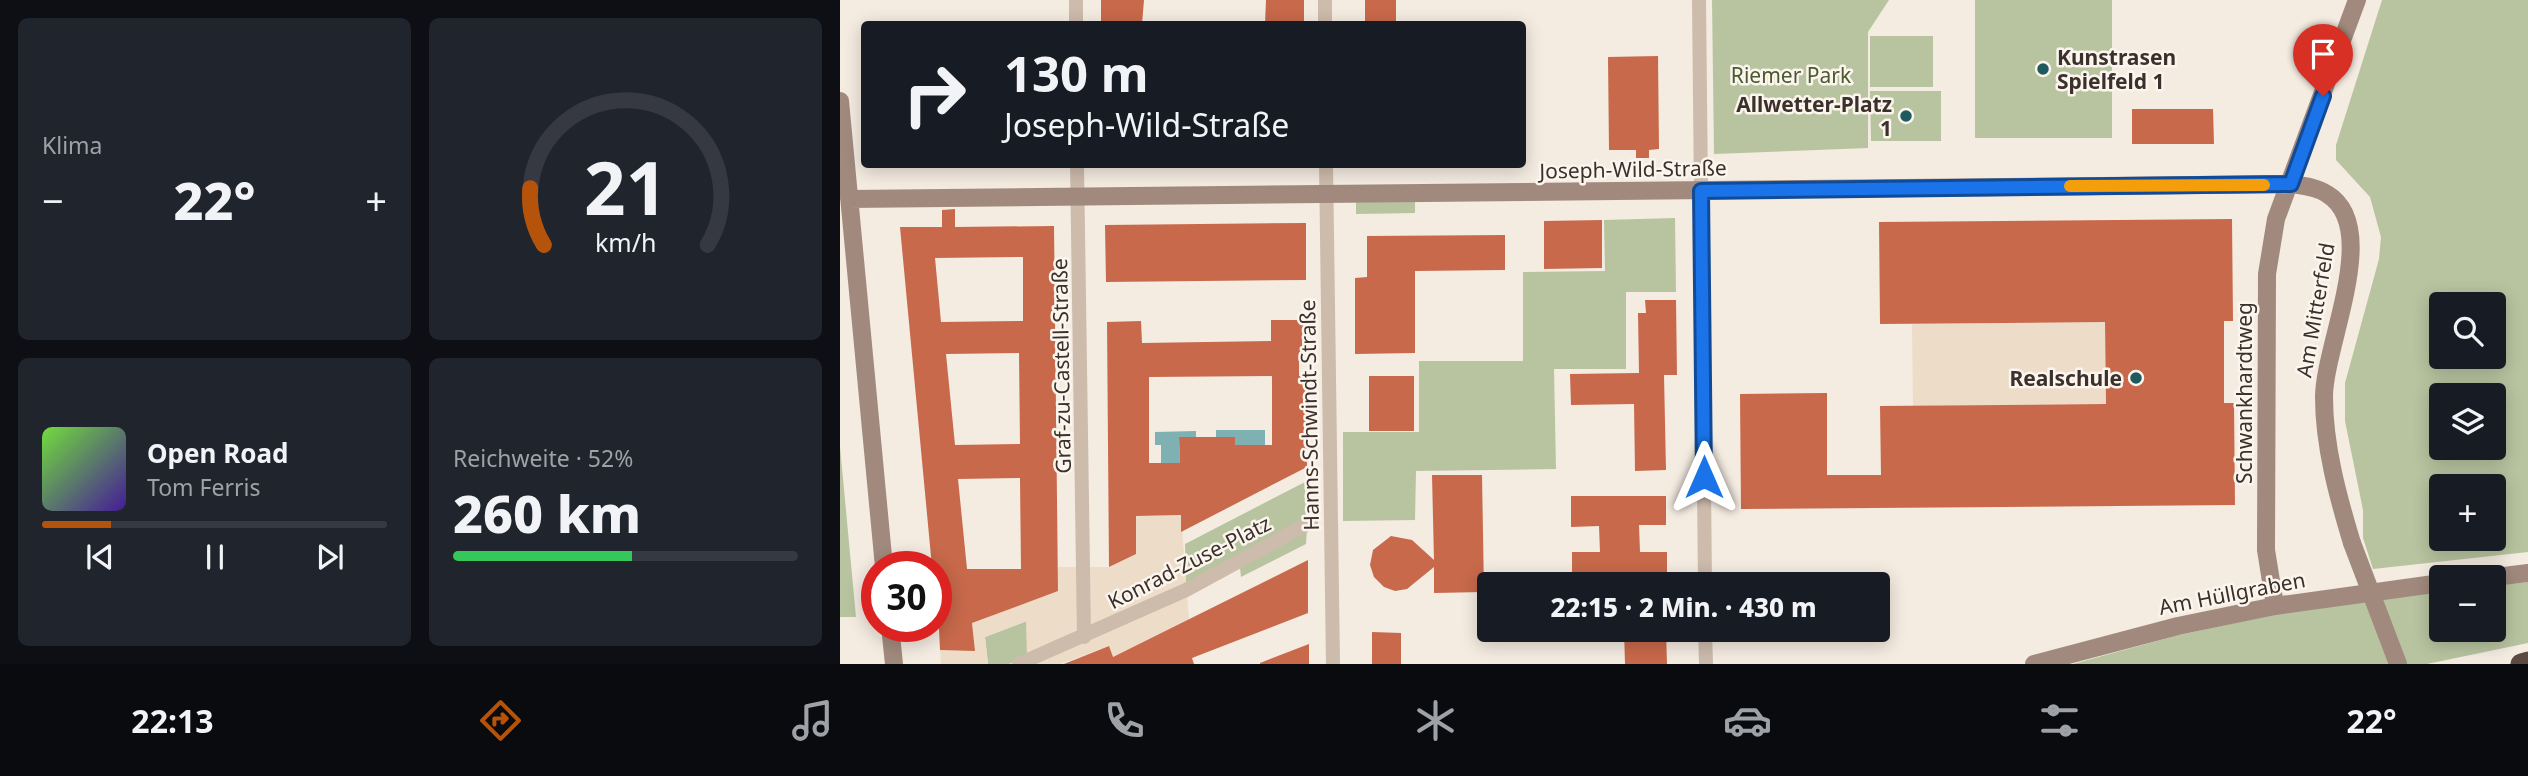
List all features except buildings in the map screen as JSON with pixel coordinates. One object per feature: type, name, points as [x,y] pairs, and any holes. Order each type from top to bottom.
[{"type":"highway","points":[[2521,664],[2528,662]]},
{"type":"street","points":[[1076,0],[1076,21]]},
{"type":"street","points":[[1325,0],[1325,21]]},
{"type":"street","points":[[1699,0],[1705,572]]},
{"type":"street","points":[[2291,184],[2357,0]]},
{"type":"street","points":[[840,101],[882,551]]},
{"type":"street","name":"Graf-zu-Castell-Straße","points":[[1077,168],[1085,566]]},
{"type":"street","name":"Hanns-Schwindt-Straße","points":[[1326,168],[1333,664]]},
{"type":"street","name":"Joseph-Wild-Straße","points":[[849,199],[2291,184]]},
{"type":"street","name":"Am Mitterfeld","points":[[2291,184],[2328,194],[2344,210],[2351,229],[2348,271],[2326,372],[2324,395],[2333,469],[2351,544],[2398,664]]},
{"type":"street","name":"Schwankhardtweg","points":[[2275,606],[2266,550],[2267,275],[2273,231],[2291,184]]},
{"type":"street","name":"Konrad-Zuse-Platz","points":[[1019,664],[1206,580],[1311,522]]},
{"type":"street","name":"Konrad-Zuse-Platz","points":[[1084,637],[1085,566]]},
{"type":"street","points":[[2506,576],[2528,573]]},
{"type":"street","name":"Am Hüllgraben","points":[[2034,664],[2178,626],[2275,606],[2429,585]]},
{"type":"street","points":[[892,642],[894,664]]},
{"type":"street","points":[[1705,642],[1706,664]]},
{"type":"green space","name":"Riemer Park","points":[[1712,0],[1889,0],[1868,32],[1868,148],[1714,154]]},
{"type":"green space","name":"Kunstrasen Spielfeld 1","points":[[1975,0],[2112,0],[2112,138],[1975,138]]},
{"type":"green space","points":[[2382,0],[2528,0],[2528,552],[2373,569],[2363,538],[2363,510],[2345,421],[2345,383],[2379,259],[2381,237],[2370,197],[2336,160],[2336,145]]},
{"type":"green space","points":[[1870,36],[1933,36],[1933,87],[1870,87]]},
{"type":"green space","name":"Allwetter-Platz 1","points":[[1870,91],[1941,91],[1941,141],[1871,141]]},
{"type":"green space","points":[[1356,202],[1415,202],[1415,213],[1356,214]]},
{"type":"green space","points":[[1675,218],[1676,292],[1626,292],[1626,369],[1554,369],[1556,469],[1416,471],[1415,520],[1343,521],[1343,432],[1419,432],[1419,361],[1523,361],[1523,272],[1605,271],[1604,220]]},
{"type":"green space","points":[[840,447],[856,617],[840,617]]},
{"type":"green space","points":[[1305,482],[1306,520],[1186,587],[1185,544]]},
{"type":"green space","points":[[1307,529],[1306,544],[1241,577],[1240,568]]},
{"type":"green space","points":[[2528,582],[2528,643],[2427,664],[2073,664],[2179,635],[2301,609],[2429,593],[2429,642],[2506,642],[2506,585]]},
{"type":"green space","points":[[1027,621],[1027,657],[1009,664],[988,664],[985,637]]},
{"type":"shaded area","points":[[2105,322],[2106,404],[1913,406],[1912,324]]},
{"type":"shaded area","points":[[1181,515],[1189,620],[1113,657],[1108,646],[1061,664],[1009,664],[1027,657],[1026,621],[985,637],[988,664],[941,664],[940,650],[975,650],[972,623],[1057,591],[1058,567],[1109,567],[1136,554],[1136,516]]},
{"type":"water","points":[[1216,430],[1265,430],[1265,445],[1235,445],[1235,437],[1216,437]]},
{"type":"water","points":[[1196,431],[1196,437],[1179,437],[1180,463],[1161,463],[1161,445],[1155,445],[1155,432]]},
{"type":"slow traffic","points":[[2070,186],[2264,185]]},
{"type":"place","name":"Kunstrasen Spielfeld 1","points":[[2043,69]]},
{"type":"place","name":"Allwetter-Platz 1","points":[[1906,116]]},
{"type":"place","name":"Realschule","points":[[2136,378]]},
{"type":"route","points":[[1704,477],[1701,191],[2291,184],[2323,96]]}]
